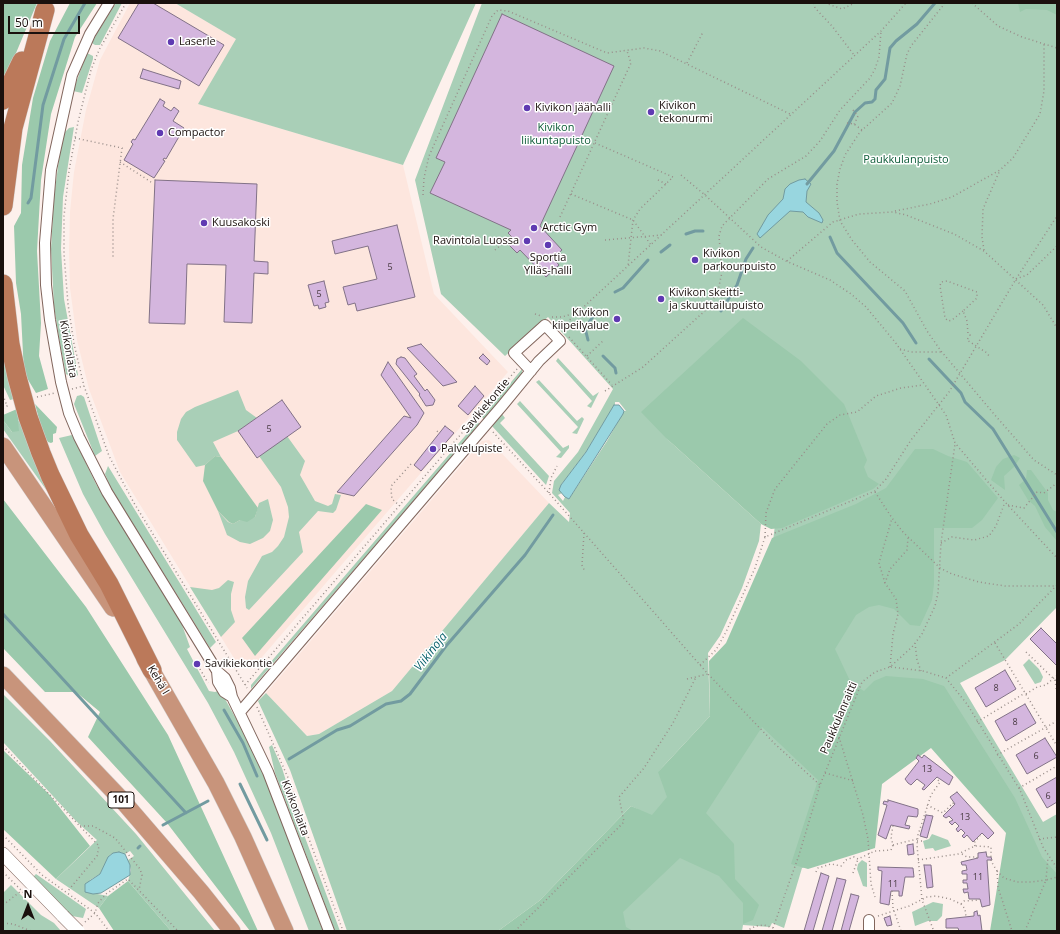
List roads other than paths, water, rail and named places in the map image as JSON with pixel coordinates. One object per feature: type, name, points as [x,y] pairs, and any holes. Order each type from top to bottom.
[{"type":"highway","points":[[3,100],[47,7]]},
{"type":"highway","points":[[3,206],[14,128],[47,7]]},
{"type":"highway","points":[[3,284],[10,344],[17,377],[28,417],[41,453],[79,535],[108,584],[152,670]]},
{"type":"highway","name":"Kehä I","points":[[3,446],[101,589],[185,726],[226,803],[285,931]]},
{"type":"highway","name":"101","points":[[3,676],[120,799],[201,892],[232,931]]},
{"type":"street","name":"Kivikonlaita","points":[[109,3],[90,34],[72,75],[51,170],[45,243],[46,284],[54,347],[69,413],[93,467],[217,671],[225,678],[230,688],[232,697],[268,772],[329,931]]},
{"type":"street","name":"Savikiekontie","points":[[240,712],[531,371],[560,341],[545,325],[514,353],[531,371]]},
{"type":"street","points":[[3,854],[78,931]]},
{"type":"street","points":[[869,931],[873,918]]},
{"type":"water","points":[[805,179],[811,184],[807,191],[806,202],[819,213],[823,220],[822,223],[808,217],[803,212],[790,211],[760,238],[757,234],[768,215],[783,199],[785,189],[790,184]]},
{"type":"water","points":[[614,405],[619,405],[624,411],[623,414],[569,499],[565,497],[559,490],[561,485],[586,452]]},
{"type":"water","points":[[119,852],[125,854],[130,865],[130,875],[101,893],[93,894],[85,892],[85,884],[100,874],[108,857],[113,853]]},
{"type":"waterway","points":[[28,203],[31,198],[43,105],[64,39],[85,3]]},
{"type":"waterway","points":[[807,184],[834,151],[855,112],[865,103],[872,102],[875,99],[876,90],[885,79],[890,48],[896,41],[917,24],[935,3]]},
{"type":"waterway","points":[[686,234],[695,231],[703,231]]},
{"type":"waterway","points":[[830,237],[837,253],[903,323],[916,343]]},
{"type":"waterway","points":[[661,252],[670,245]]},
{"type":"waterway","points":[[721,311],[737,285],[746,259],[753,248]]},
{"type":"waterway","points":[[615,292],[623,288],[648,260]]},
{"type":"waterway","points":[[588,340],[585,328],[597,311]]},
{"type":"waterway","points":[[603,356],[615,368],[616,373]]},
{"type":"waterway","points":[[929,359],[961,393],[965,402],[993,429],[1057,532]]},
{"type":"waterway","name":"Viikinoja","points":[[289,759],[337,730],[350,726],[386,704],[401,701],[410,694],[446,646],[525,555],[553,515]]},
{"type":"waterway","points":[[3,614],[186,813]]},
{"type":"waterway","points":[[224,710],[243,743],[257,776]]},
{"type":"waterway","points":[[240,784],[267,840]]},
{"type":"waterway","name":"Viikinoja","points":[[163,825],[208,801]]},
{"type":"place","name":"Laserle","points":[[171,42]]},
{"type":"place","name":"Kivikon jäähalli","points":[[527,108]]},
{"type":"place","name":"Kivikon tekonurmi","points":[[651,112]]},
{"type":"place","name":"Compactor","points":[[160,133]]},
{"type":"place","name":"Kuusakoski","points":[[204,223]]},
{"type":"place","name":"Arctic Gym","points":[[534,228]]},
{"type":"place","name":"Ravintola Luossa","points":[[527,241]]},
{"type":"place","name":"Sportia Ylläs-halli","points":[[548,245]]},
{"type":"place","name":"Kivikon parkourpuisto","points":[[695,260]]},
{"type":"place","name":"Kivikon skeitti- ja skuuttailupuisto","points":[[661,299]]},
{"type":"place","name":"Kivikon kiipeilyalue","points":[[617,319]]},
{"type":"place","name":"Palvelupiste","points":[[433,449]]},
{"type":"place","name":"Savikiekontie","points":[[197,664]]},
{"type":"park label","name":"Kivikon liikuntapuisto","points":[[556,134]]},
{"type":"park label","name":"Paukkulanpuisto","points":[[906,160]]}]
